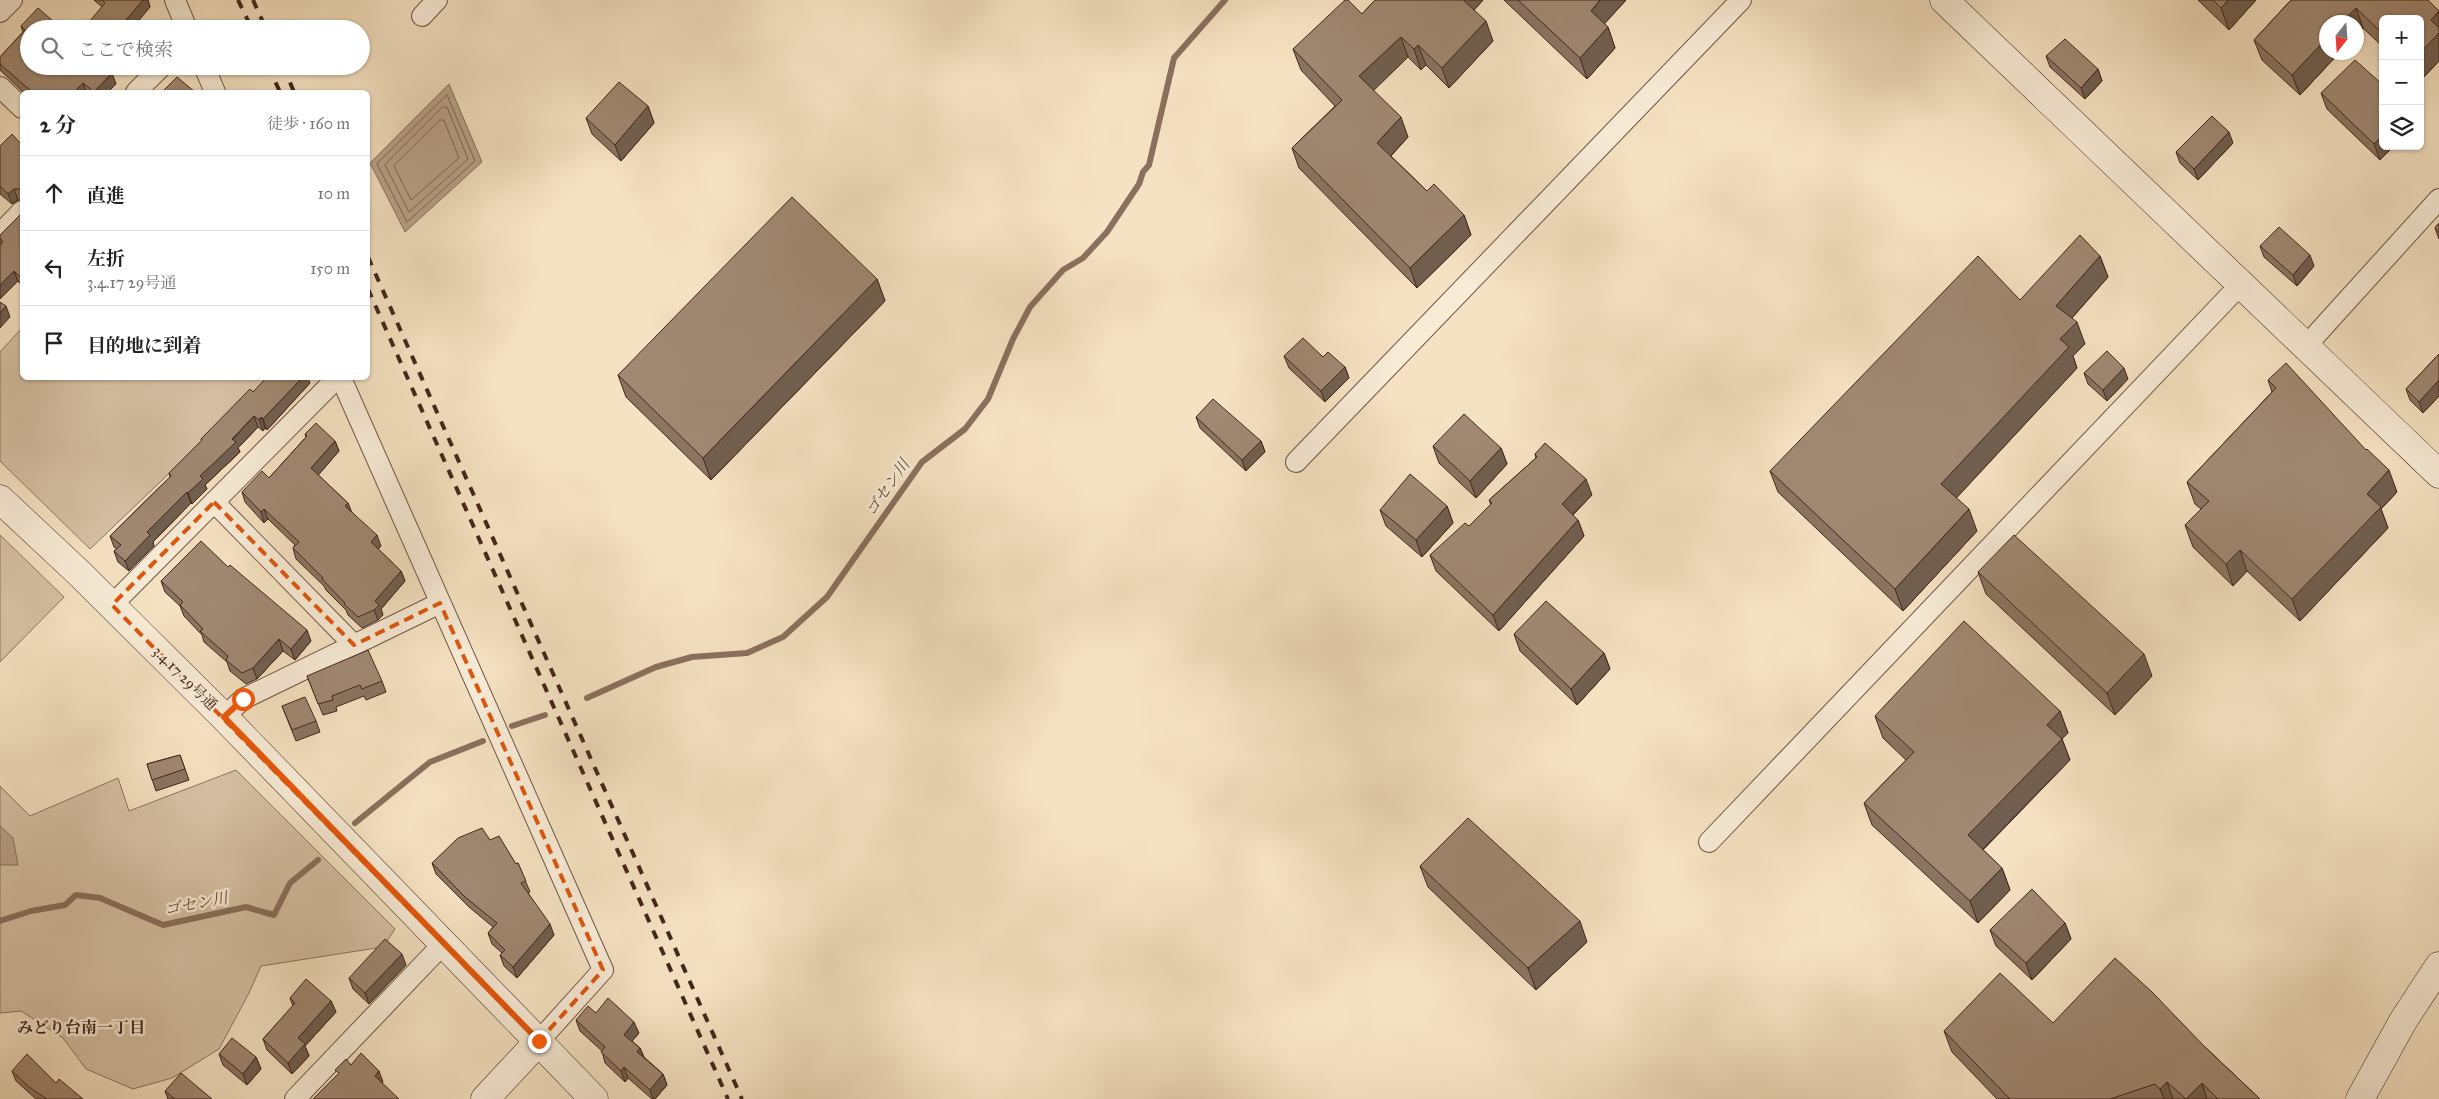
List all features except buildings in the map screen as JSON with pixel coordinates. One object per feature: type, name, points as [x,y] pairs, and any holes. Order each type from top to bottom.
[{"type":"street","points":[[0,12],[12,0]]},
{"type":"street","points":[[174,0],[183,20]]},
{"type":"street","points":[[422,16],[436,0]]},
{"type":"street","points":[[1296,462],[1741,0]]},
{"type":"street","points":[[1944,0],[2439,474]]},
{"type":"street","points":[[138,90],[153,75]]},
{"type":"street","points":[[208,75],[214,90]]},
{"type":"street","points":[[0,87],[20,106]]},
{"type":"street","points":[[2306,346],[2439,199]]},
{"type":"street","points":[[0,234],[20,213]]},
{"type":"street","points":[[1709,842],[2240,285]]},
{"type":"street","points":[[112,605],[337,380]]},
{"type":"street","points":[[340,380],[602,970],[485,1099]]},
{"type":"street","name":"3.4.17 29号通","points":[[0,499],[112,605],[224,717],[594,1099]]},
{"type":"street","points":[[214,502],[354,645]]},
{"type":"street","points":[[224,717],[243,699],[440,603]]},
{"type":"street","points":[[295,1099],[444,943]]},
{"type":"street","points":[[2360,1099],[2403,1021],[2439,966]]},
{"type":"highlighted area","points":[[214,502],[354,645],[440,603],[603,970],[539,1041],[112,605]]},
{"type":"shaded area","points":[[20,330],[20,380],[267,380],[90,549],[0,461],[0,352]]},
{"type":"shaded area","points":[[0,535],[64,597],[0,662]]},
{"type":"shaded area","points":[[236,770],[395,929],[383,947],[261,966],[219,1049],[172,1078],[133,1089],[86,1069],[63,1038],[21,1011],[0,1013],[0,786],[30,816],[118,778],[129,811]]},
{"type":"water","points":[[449,84],[482,162],[405,232],[370,163]]},
{"type":"water","points":[[0,826],[13,838],[18,865],[0,865]]},
{"type":"waterway","name":"ゴセン川","points":[[587,698],[656,667],[692,657],[747,653],[783,637],[827,597],[922,462],[965,429],[988,399],[1013,339],[1030,307],[1063,270],[1083,258],[1107,232],[1139,184],[1143,172],[1149,165],[1174,58],[1225,0]]},
{"type":"waterway","name":"ゴセン川","points":[[512,726],[545,715]]},
{"type":"waterway","name":"ゴセン川","points":[[355,823],[430,762],[483,741]]},
{"type":"waterway","name":"ゴセン川","points":[[0,921],[31,911],[65,905],[76,895],[100,898],[163,925],[246,907],[274,915],[290,883],[318,860]]},
{"type":"railway","points":[[238,0],[248,20]]},
{"type":"railway","points":[[253,0],[262,20]]},
{"type":"railway","points":[[272,75],[279,90]]},
{"type":"railway","points":[[287,75],[293,90]]},
{"type":"railway","points":[[370,262],[742,1099]]},
{"type":"railway","points":[[370,294],[728,1099]]},
{"type":"district","name":"みどり台南一丁目","points":[[81,1027]]},
{"type":"route","points":[[243,699],[224,717],[539,1041]]}]
